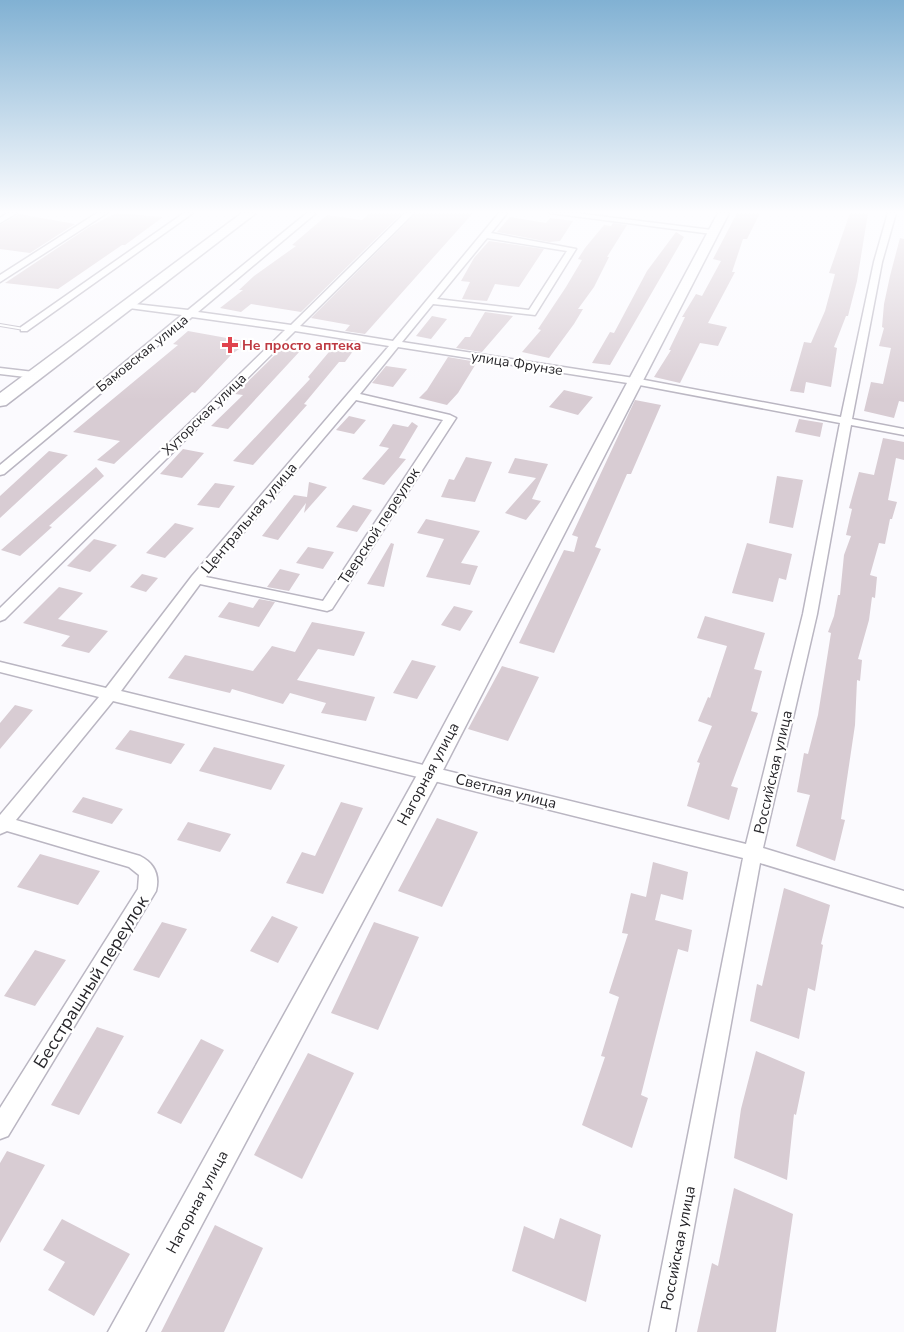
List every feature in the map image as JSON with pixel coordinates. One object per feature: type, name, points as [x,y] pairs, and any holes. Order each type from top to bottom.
[{"type":"main road","points":[[0,401],[168,275]]},
{"type":"street","points":[[24,329],[101,275]]},
{"type":"street","name":"Бамовская улица","points":[[0,471],[238,275]]},
{"type":"street","name":"Хуторская улица","points":[[0,616],[346,275]]},
{"type":"street","name":"Центральная улица","points":[[2,825],[110,694],[197,579],[452,275]]},
{"type":"street","points":[[430,301],[532,313],[556,275]]},
{"type":"street","name":"Нагорная улица","points":[[126,1332],[430,772],[690,275]]},
{"type":"street","name":"Российская улица","points":[[662,1332],[753,853],[810,614],[875,275]]},
{"type":"street","name":"улица Фрунзе","points":[[129,305],[634,381],[904,432]]},
{"type":"street","points":[[0,371],[34,375]]},
{"type":"street","name":"Тверской переулок","points":[[197,579],[327,606],[450,418],[352,396]]},
{"type":"street","name":"Светлая улица","points":[[0,667],[753,853],[904,899]]},
{"type":"street","name":"Бесстрашный переулок","points":[[0,1128],[147,891],[150,882],[143,866],[134,861],[2,825]]},
{"type":"lane","points":[[0,325],[24,329]]},
{"type":"building","points":[[17,275],[78,275],[58,289],[5,283]]},
{"type":"building","points":[[339,275],[301,312],[251,304],[241,312],[220,308],[243,290],[239,290],[254,276]]},
{"type":"building","points":[[354,275],[418,275],[365,334],[345,331],[350,325],[311,318]]},
{"type":"building","points":[[464,275],[527,275],[519,287],[495,284],[487,301],[462,299],[470,282],[461,281]]},
{"type":"building","points":[[573,275],[600,275],[578,309],[583,309],[574,324],[549,358],[522,352],[541,330],[538,329]]},
{"type":"building","points":[[645,275],[662,275],[610,365],[592,363],[610,332],[614,333]]},
{"type":"building","points":[[713,275],[733,275],[708,323],[727,327],[718,346],[700,343],[680,383],[654,377],[671,350],[669,350],[685,317],[682,317],[696,294],[702,296]]},
{"type":"building","points":[[835,275],[858,275],[848,316],[846,316],[834,347],[837,348],[831,387],[806,382],[804,393],[790,391],[804,342],[811,343],[825,311]]},
{"type":"building","points":[[904,275],[904,402],[899,401],[894,418],[864,411],[871,382],[883,384],[891,348],[879,346],[884,328],[882,327],[884,304],[890,276]]},
{"type":"building","points":[[485,312],[513,316],[482,352],[456,348],[465,337],[470,337]]},
{"type":"building","points":[[432,316],[447,319],[431,339],[416,336]]},
{"type":"building","points":[[188,331],[249,342],[232,354],[195,393],[192,392],[114,464],[97,460],[120,441],[73,432],[178,345],[173,344]]},
{"type":"building","points":[[339,340],[359,343],[345,362],[339,362],[304,404],[307,405],[253,465],[233,461],[310,379],[308,377]]},
{"type":"building","points":[[283,347],[301,350],[228,429],[211,426],[243,395],[235,394]]},
{"type":"building","points":[[448,357],[477,362],[458,393],[447,405],[419,398],[427,390]]},
{"type":"building","points":[[386,366],[407,369],[393,387],[372,383]]},
{"type":"building","points":[[564,390],[593,397],[578,415],[549,407]]},
{"type":"building","points":[[635,400],[661,405],[631,474],[627,474],[595,547],[601,549],[554,653],[519,643],[564,550],[574,552],[578,537],[572,535]]},
{"type":"building","points":[[349,416],[366,420],[354,434],[336,430]]},
{"type":"building","points":[[799,419],[823,423],[820,437],[795,432]]},
{"type":"building","points":[[412,422],[418,426],[399,458],[406,459],[384,485],[362,479],[389,448],[379,446],[393,424],[408,427]]},
{"type":"building","points":[[883,438],[904,442],[904,460],[896,458],[888,500],[897,502],[892,519],[890,519],[885,544],[879,543],[870,575],[877,577],[875,598],[872,597],[869,620],[858,659],[862,660],[860,681],[857,680],[855,725],[841,819],[845,820],[835,861],[796,846],[810,795],[797,792],[804,753],[808,754],[818,715],[831,633],[828,632],[838,595],[840,595],[844,555],[851,536],[846,535],[852,509],[849,508],[859,472],[874,475]]},
{"type":"building","points":[[183,449],[204,453],[182,478],[160,474]]},
{"type":"building","points":[[49,451],[68,455],[0,518],[0,496]]},
{"type":"building","points":[[466,457],[492,462],[475,502],[441,497],[449,479],[454,480]]},
{"type":"building","points":[[515,458],[548,464],[532,499],[541,501],[526,520],[505,513],[536,478],[508,473]]},
{"type":"building","points":[[96,467],[104,476],[20,556],[1,550]]},
{"type":"building","points":[[777,476],[803,480],[793,528],[769,523]]},
{"type":"building","points":[[309,482],[327,487],[304,513],[306,503],[278,540],[262,536],[294,495],[307,497]]},
{"type":"building","points":[[215,483],[235,486],[219,508],[197,505]]},
{"type":"building","points":[[353,505],[372,510],[357,532],[336,527]]},
{"type":"building","points":[[426,519],[480,531],[461,563],[478,566],[470,585],[426,577],[444,539],[417,533]]},
{"type":"building","points":[[175,523],[194,528],[165,558],[146,553]]},
{"type":"building","points":[[94,539],[117,545],[90,572],[67,566]]},
{"type":"building","points":[[391,543],[394,544],[384,587],[367,584]]},
{"type":"building","points":[[747,543],[792,554],[786,580],[779,578],[773,602],[732,593]]},
{"type":"building","points":[[308,547],[334,552],[323,569],[296,563]]},
{"type":"building","points":[[280,569],[300,574],[289,591],[267,587]]},
{"type":"building","points":[[142,574],[158,578],[146,592],[130,587]]},
{"type":"building","points":[[59,587],[83,593],[58,619],[108,631],[89,653],[61,646],[70,636],[23,623]]},
{"type":"building","points":[[259,599],[275,602],[259,627],[218,617],[229,602],[253,608]]},
{"type":"building","points":[[454,606],[473,611],[460,631],[441,625]]},
{"type":"building","points":[[705,616],[765,633],[754,669],[762,671],[751,711],[758,713],[731,786],[738,788],[729,820],[687,806],[700,763],[697,762],[712,726],[698,721],[708,697],[710,698],[727,646],[697,638]]},
{"type":"building","points":[[312,622],[365,632],[354,656],[318,649],[297,680],[375,697],[366,721],[321,713],[326,703],[290,693],[283,704],[232,689],[230,693],[168,678],[185,655],[253,671],[272,646],[295,652]]},
{"type":"building","points":[[412,660],[436,666],[417,699],[393,693]]},
{"type":"building","points":[[502,666],[539,677],[508,741],[468,729]]},
{"type":"building","points":[[15,705],[33,710],[0,749],[0,723]]},
{"type":"building","points":[[130,730],[185,744],[171,764],[115,749]]},
{"type":"building","points":[[214,747],[285,765],[271,790],[199,771]]},
{"type":"building","points":[[83,797],[123,809],[112,824],[72,812]]},
{"type":"building","points":[[341,802],[363,808],[323,894],[286,883],[302,852],[315,856]]},
{"type":"building","points":[[437,818],[478,832],[442,907],[398,891]]},
{"type":"building","points":[[188,822],[231,834],[220,852],[177,840]]},
{"type":"building","points":[[40,854],[100,871],[78,905],[17,887]]},
{"type":"building","points":[[653,862],[688,872],[683,900],[661,894],[655,920],[692,930],[688,952],[678,949],[641,1095],[648,1098],[632,1148],[582,1125],[605,1057],[601,1056],[619,997],[609,993],[628,934],[622,933],[631,893],[646,897]]},
{"type":"building","points":[[784,888],[830,905],[821,944],[823,945],[815,991],[808,988],[799,1039],[750,1021],[757,984],[762,986]]},
{"type":"building","points":[[272,916],[298,927],[278,963],[250,951]]},
{"type":"building","points":[[162,922],[187,929],[159,978],[133,970]]},
{"type":"building","points":[[374,922],[419,937],[378,1030],[331,1013]]},
{"type":"building","points":[[35,950],[66,960],[35,1006],[4,996]]},
{"type":"building","points":[[97,1027],[124,1036],[79,1115],[51,1105]]},
{"type":"building","points":[[201,1039],[224,1050],[181,1124],[157,1113]]},
{"type":"building","points":[[756,1051],[805,1072],[796,1115],[794,1114],[787,1180],[734,1158],[741,1109]]},
{"type":"building","points":[[308,1053],[354,1073],[302,1179],[254,1155]]},
{"type":"building","points":[[7,1151],[45,1165],[0,1243],[0,1163]]},
{"type":"building","points":[[734,1188],[793,1214],[776,1332],[697,1332],[712,1263],[718,1266]]},
{"type":"building","points":[[560,1218],[601,1235],[586,1302],[512,1271],[524,1226],[554,1239]]},
{"type":"building","points":[[62,1219],[130,1254],[94,1316],[48,1290],[65,1262],[43,1250]]},
{"type":"building","points":[[215,1225],[263,1248],[224,1332],[161,1332]]},
{"type":"place","name":"Не просто аптека","points":[[230,345]]}]
